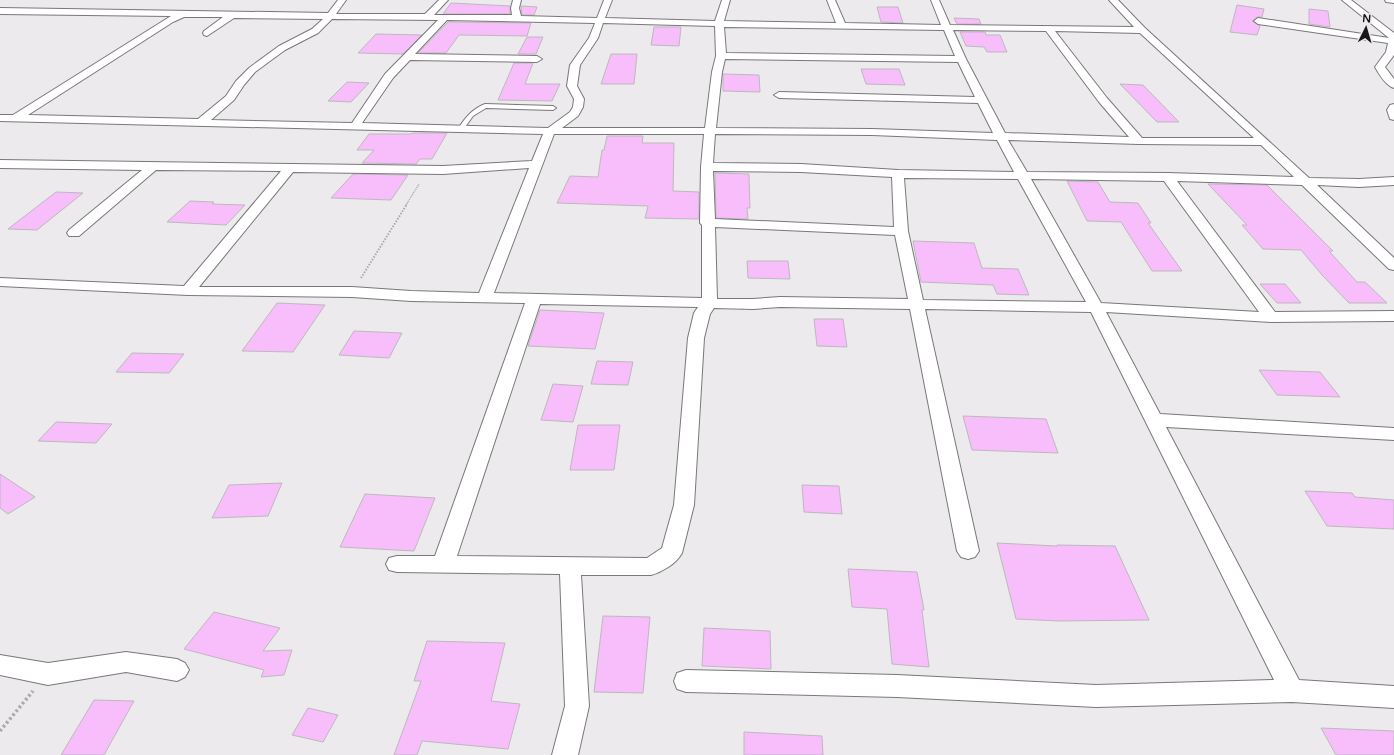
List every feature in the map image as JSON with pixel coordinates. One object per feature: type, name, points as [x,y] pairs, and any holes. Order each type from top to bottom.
[{"type":"street","points":[[200,124],[230,98],[240,83],[252,70],[282,48],[315,31],[330,16],[342,0]]},
{"type":"street","points":[[426,18],[444,0]]},
{"type":"street","points":[[517,0],[515,8],[517,18]]},
{"type":"street","points":[[485,297],[550,131],[574,114],[578,107],[579,99],[572,86],[575,65],[593,38],[608,0]]},
{"type":"street","points":[[397,564],[651,567],[671,553],[684,505],[696,338],[702,313],[710,303],[707,223],[707,167],[717,72],[721,56],[720,24],[726,0]]},
{"type":"street","points":[[831,0],[841,25]]},
{"type":"street","points":[[935,0],[961,59],[1001,137],[1096,307],[1292,691]]},
{"type":"street","points":[[1113,0],[1142,30],[1306,181],[1394,266]]},
{"type":"street","points":[[1346,0],[1393,40],[1393,48],[1389,57],[1380,67],[1383,73],[1394,84]]},
{"type":"street","points":[[1389,0],[1394,1]]},
{"type":"street","points":[[98,12],[112,4]]},
{"type":"street","points":[[0,11],[426,18],[517,18],[720,24],[946,26],[1142,30]]},
{"type":"street","points":[[16,118],[170,20],[185,13]]},
{"type":"street","points":[[207,33],[232,15]]},
{"type":"street","points":[[355,126],[389,76],[406,56],[444,18]]},
{"type":"street","points":[[1258,20],[1393,40]]},
{"type":"street","points":[[1048,28],[1121,123],[1139,141]]},
{"type":"street","points":[[406,56],[537,59]]},
{"type":"street","points":[[721,56],[961,59]]},
{"type":"street","points":[[779,95],[982,100]]},
{"type":"street","points":[[1394,107],[1392,110],[1394,117]]},
{"type":"street","points":[[0,118],[200,124],[550,131],[872,132],[1139,141],[1264,142]]},
{"type":"street","points":[[0,164],[443,170],[537,164]]},
{"type":"street","points":[[74,233],[152,167]]},
{"type":"street","points":[[707,167],[801,168],[898,174],[1168,177],[1359,183],[1394,181]]},
{"type":"street","points":[[188,291],[289,169]]},
{"type":"street","points":[[898,174],[901,232],[968,551]]},
{"type":"street","points":[[1168,177],[1271,317]]},
{"type":"street","points":[[707,223],[901,232]]},
{"type":"street","points":[[0,282],[188,291],[352,292],[411,296],[753,304],[780,302],[1096,307],[1271,317],[1394,316]]},
{"type":"street","points":[[443,565],[534,298]]},
{"type":"street","points":[[1154,420],[1394,434]]},
{"type":"street","points":[[565,755],[577,706],[570,566]]},
{"type":"street","points":[[0,665],[48,674],[126,662],[177,670]]},
{"type":"street","points":[[686,682],[897,686],[1096,696],[1292,691],[1394,697]]},
{"type":"lane","points":[[461,129],[471,114],[485,106],[553,108]]},
{"type":"path","points":[[352,292],[421,180],[443,170]]},
{"type":"path","points":[[0,731],[48,674]]},
{"type":"building","points":[[451,3],[510,6],[510,14],[443,14]]},
{"type":"building","points":[[1237,5],[1264,9],[1262,17],[1257,17],[1252,21],[1260,26],[1257,35],[1230,32]]},
{"type":"building","points":[[521,6],[537,7],[534,15],[522,15]]},
{"type":"building","points":[[877,7],[898,7],[903,23],[881,22]]},
{"type":"building","points":[[1309,9],[1328,11],[1330,27],[1309,24]]},
{"type":"building","points":[[954,18],[979,19],[981,24],[957,24]]},
{"type":"building","points":[[448,22],[531,23],[527,36],[459,35],[446,53],[418,53]]},
{"type":"building","points":[[654,27],[681,27],[679,46],[651,45]]},
{"type":"building","points":[[960,32],[985,32],[986,35],[1000,35],[1007,52],[987,52],[984,47],[966,46]]},
{"type":"building","points":[[376,34],[422,35],[403,54],[358,53]]},
{"type":"building","points":[[527,37],[543,37],[536,54],[518,54]]},
{"type":"building","points":[[611,54],[637,54],[634,84],[601,84]]},
{"type":"building","points":[[514,63],[533,63],[525,84],[560,84],[552,101],[498,100]]},
{"type":"building","points":[[861,69],[899,69],[905,85],[866,84]]},
{"type":"building","points":[[723,74],[759,75],[760,92],[723,91]]},
{"type":"building","points":[[347,82],[369,83],[351,102],[328,101]]},
{"type":"building","points":[[1120,84],[1143,85],[1179,122],[1157,122]]},
{"type":"building","points":[[447,133],[432,159],[420,159],[416,164],[362,163],[374,150],[357,150],[369,134]]},
{"type":"building","points":[[607,136],[643,136],[642,143],[674,143],[673,191],[699,192],[699,219],[645,218],[648,206],[557,203],[570,176],[598,177],[602,150],[604,150]]},
{"type":"building","points":[[715,173],[749,174],[750,208],[747,208],[748,219],[716,218]]},
{"type":"building","points":[[353,174],[408,175],[391,200],[331,198]]},
{"type":"building","points":[[1067,181],[1098,182],[1110,202],[1138,203],[1151,223],[1148,223],[1182,271],[1152,271],[1121,222],[1087,221]]},
{"type":"building","points":[[1208,184],[1267,185],[1333,251],[1329,251],[1357,282],[1365,282],[1387,303],[1349,303],[1322,275],[1301,250],[1263,249],[1242,225],[1247,225]]},
{"type":"building","points":[[56,192],[83,193],[37,230],[8,229]]},
{"type":"building","points":[[190,201],[214,202],[212,204],[245,205],[226,225],[167,222]]},
{"type":"building","points":[[913,241],[974,243],[982,268],[1018,269],[1029,295],[997,294],[993,285],[921,282]]},
{"type":"building","points":[[747,261],[788,261],[790,279],[748,278]]},
{"type":"building","points":[[1260,284],[1285,284],[1301,303],[1277,303]]},
{"type":"building","points":[[277,303],[325,305],[293,352],[242,351]]},
{"type":"building","points":[[540,310],[604,313],[595,349],[528,346]]},
{"type":"building","points":[[814,319],[843,319],[847,347],[817,346]]},
{"type":"building","points":[[354,331],[402,333],[389,358],[339,355]]},
{"type":"building","points":[[132,353],[184,354],[169,373],[116,372]]},
{"type":"building","points":[[597,361],[633,362],[628,385],[591,384]]},
{"type":"building","points":[[1259,370],[1320,372],[1340,397],[1277,395]]},
{"type":"building","points":[[553,384],[583,386],[573,422],[541,420]]},
{"type":"building","points":[[963,416],[1046,419],[1058,453],[972,450]]},
{"type":"building","points":[[56,422],[112,424],[96,443],[38,441]]},
{"type":"building","points":[[578,425],[620,425],[614,470],[570,470]]},
{"type":"building","points":[[0,474],[35,497],[8,514],[0,508]]},
{"type":"building","points":[[282,483],[268,516],[212,518],[229,485]]},
{"type":"building","points":[[802,485],[839,486],[842,514],[804,512]]},
{"type":"building","points":[[1305,491],[1352,493],[1355,497],[1394,500],[1394,529],[1327,526]]},
{"type":"building","points":[[365,494],[435,498],[414,551],[340,547]]},
{"type":"building","points":[[997,543],[1057,546],[1115,546],[1149,620],[1059,621],[1016,619]]},
{"type":"building","points":[[848,569],[917,572],[924,610],[922,610],[929,667],[892,664],[887,609],[852,607]]},
{"type":"building","points":[[214,612],[280,628],[263,651],[292,650],[284,675],[261,677],[264,670],[184,649]]},
{"type":"building","points":[[603,616],[650,617],[643,693],[594,692]]},
{"type":"building","points":[[704,628],[770,631],[771,669],[702,666]]},
{"type":"building","points":[[427,641],[505,643],[491,701],[520,704],[508,749],[422,741],[417,755],[394,755],[421,681],[414,681]]},
{"type":"building","points":[[94,700],[134,701],[104,755],[61,755]]},
{"type":"building","points":[[308,708],[338,715],[323,742],[292,735]]},
{"type":"building","points":[[1321,728],[1394,731],[1394,755],[1336,755]]},
{"type":"building","points":[[744,732],[822,736],[823,755],[744,755]]}]
